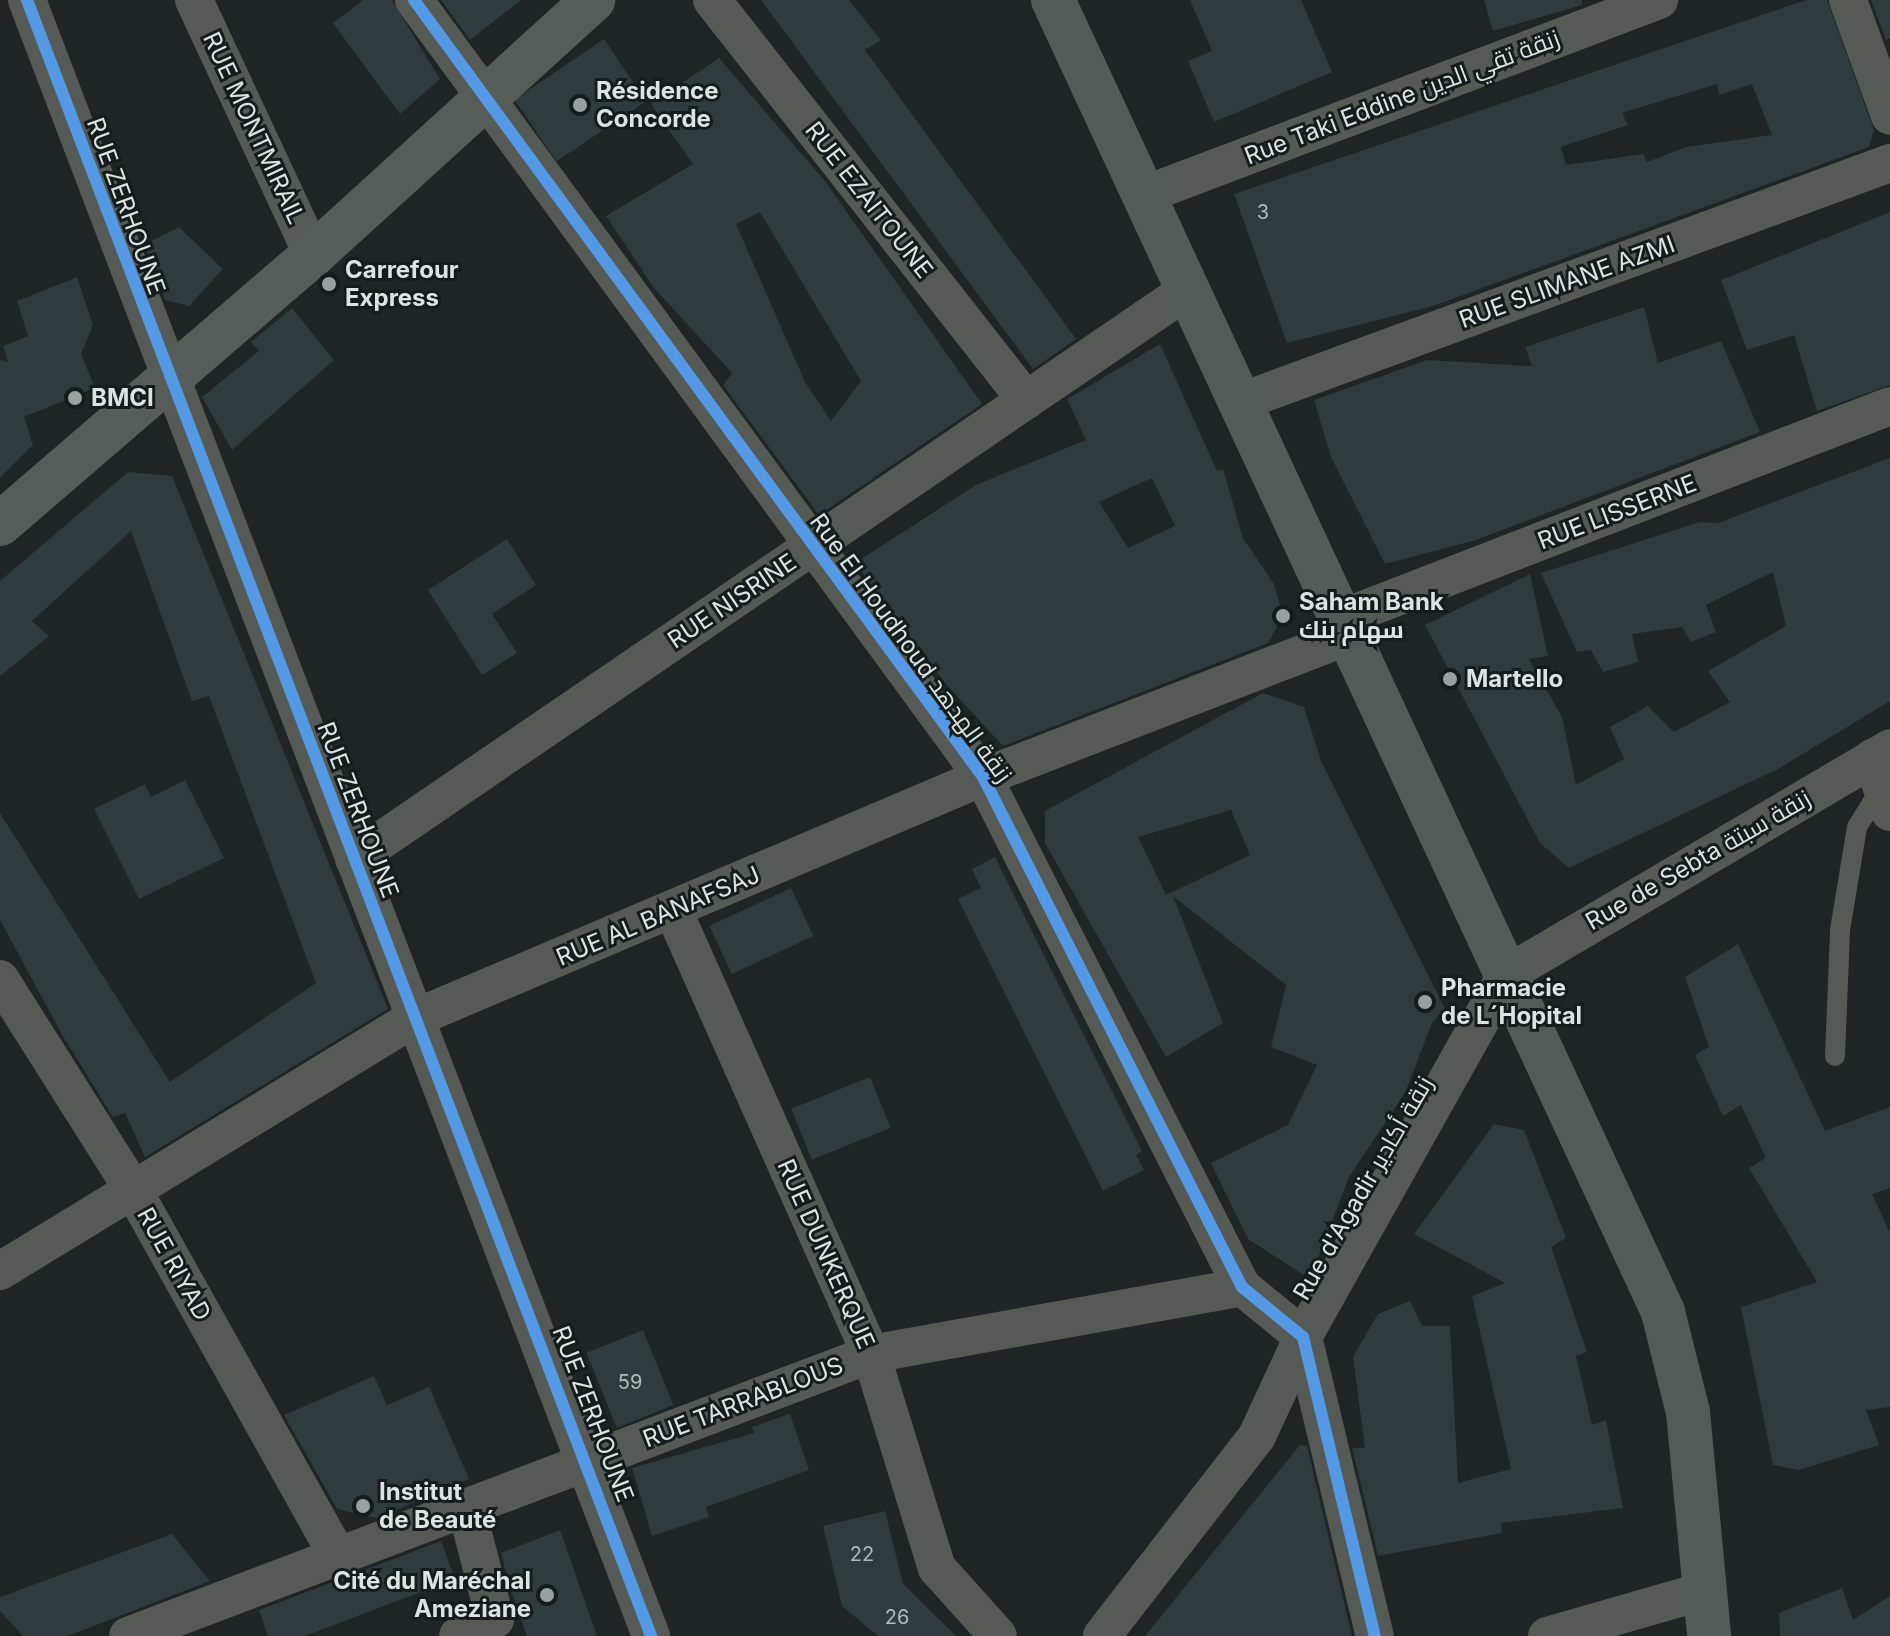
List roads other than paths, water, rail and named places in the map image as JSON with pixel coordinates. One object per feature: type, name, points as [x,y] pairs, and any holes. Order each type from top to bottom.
[{"type":"main road","points":[[1053,0],[1349,625],[1673,1341],[1709,1636]]},
{"type":"street","name":"RUE ZERHOUNE","points":[[27,0],[167,382],[589,1460],[651,1636]]},
{"type":"street","name":"RUE MONTMIRAIL","points":[[194,0],[313,255]]},
{"type":"street","name":"Rue El Houdhoud زنقة الهدهد","points":[[414,0],[810,548],[983,777],[1242,1287],[1303,1337]]},
{"type":"street","points":[[0,524],[313,255],[593,0]]},
{"type":"street","name":"RUE EZAITOUNE","points":[[712,0],[1026,400]]},
{"type":"street","name":"Rue Taki Eddine زنقة تقي الدين","points":[[1144,195],[1659,0]]},
{"type":"street","points":[[1848,0],[1890,116]]},
{"type":"street","name":"RUE SLIMANE AZMI","points":[[1243,401],[1890,163]]},
{"type":"street","name":"RUE NISRINE","points":[[354,859],[1189,289]]},
{"type":"street","name":"RUE LISSERNE","points":[[1349,625],[1890,406]]},
{"type":"street","name":"RUE AL BANAFSAJ","points":[[0,1271],[415,1018],[1349,625]]},
{"type":"street","name":"Rue de Sebta زنقة سبتة","points":[[1507,974],[1884,776]]},
{"type":"street","name":"RUE DUNKERQUE","points":[[673,910],[871,1354],[937,1568],[998,1636]]},
{"type":"street","name":"Rue d'Agadir زنقة أكادير","points":[[1102,1636],[1257,1436],[1303,1337],[1507,974]]},
{"type":"street","name":"RUE RIYAD","points":[[0,979],[132,1188],[337,1555]]},
{"type":"street","name":"RUE TARRABLOUS","points":[[147,1632],[337,1555],[871,1354],[1242,1287]]},
{"type":"street","points":[[1303,1337],[1375,1636]]},
{"type":"street","points":[[458,1636],[495,1619],[466,1507]]},
{"type":"street","points":[[1547,1636],[1704,1591]]},
{"type":"lane","points":[[1835,1056],[1840,930],[1857,827],[1884,776]]},
{"type":"place","name":"Résidence Concorde","points":[[580,105]]},
{"type":"place","name":"Carrefour Express","points":[[329,284]]},
{"type":"place","name":"BMCI","points":[[75,398]]},
{"type":"place","name":"Saham Bank سهام بنك","points":[[1283,616]]},
{"type":"place","name":"Martello","points":[[1450,679]]},
{"type":"place","name":"Pharmacie de L´Hopital","points":[[1425,1002]]},
{"type":"place","name":"Institut de Beauté","points":[[363,1506]]},
{"type":"place","name":"Cité du Maréchal Ameziane","points":[[547,1595]]}]
